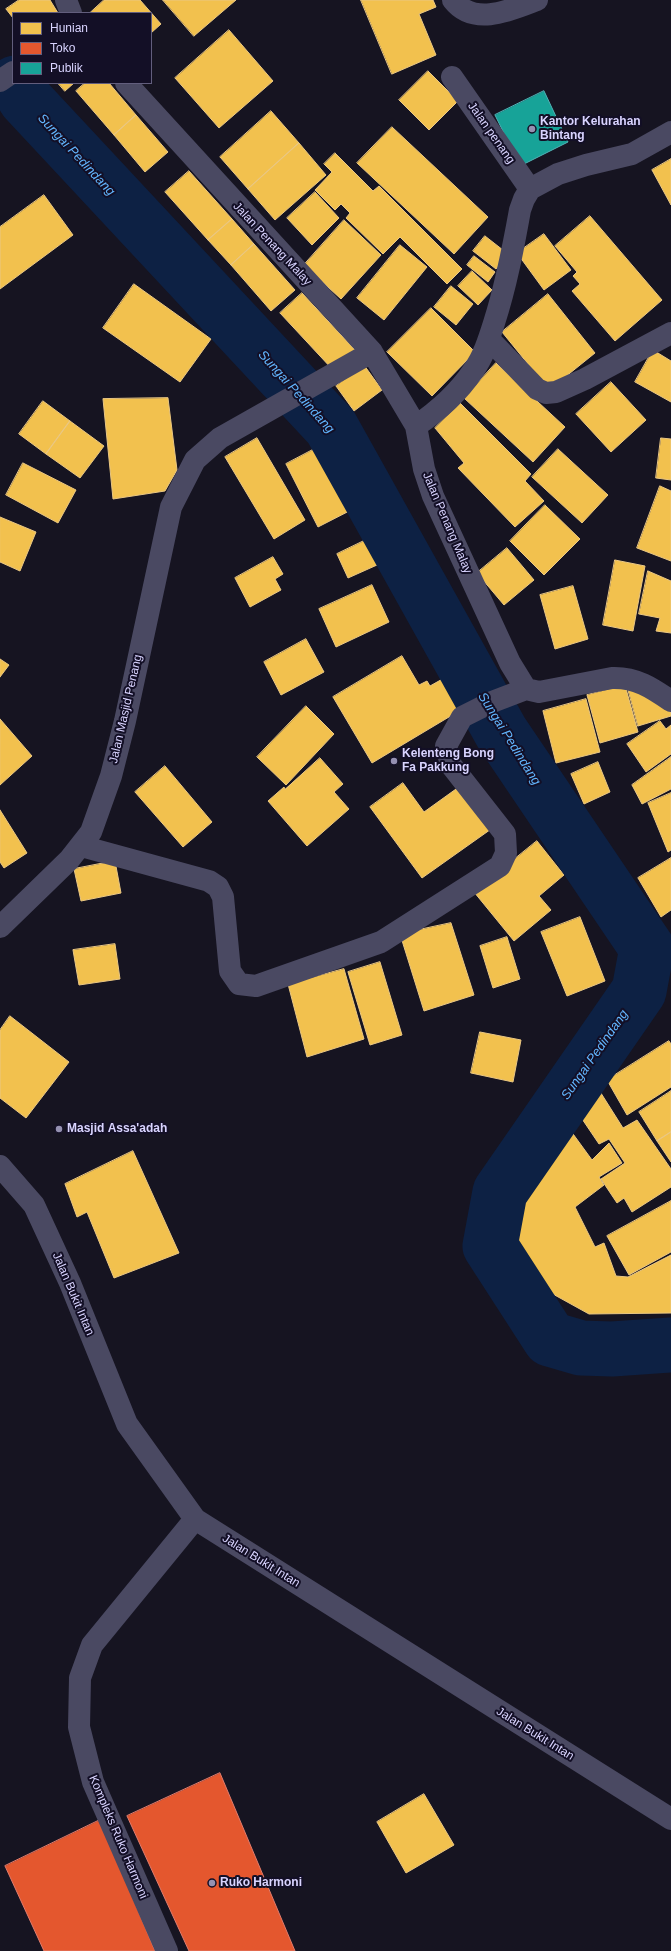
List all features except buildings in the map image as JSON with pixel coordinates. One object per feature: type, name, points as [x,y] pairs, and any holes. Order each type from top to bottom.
[{"type":"street","points":[[66,0],[71,12]]},
{"type":"street","points":[[453,0],[467,11],[477,15],[490,15],[537,0]]},
{"type":"street","points":[[0,81],[12,73]]},
{"type":"street","name":"Jalan penang","points":[[452,77],[530,189]]},
{"type":"street","name":"Jalan Penang Malay","points":[[127,84],[372,352],[416,426],[424,469],[433,496],[510,663],[526,689]]},
{"type":"street","points":[[416,426],[434,413],[457,392],[474,370],[489,339],[504,290],[520,210],[530,189],[558,174],[586,165],[632,154],[671,132]]},
{"type":"street","points":[[489,339],[537,389],[546,393],[556,392],[585,379],[671,333]]},
{"type":"street","name":"Jalan Masjid Penang","points":[[0,927],[69,860],[91,832],[111,776],[171,507],[195,460],[220,438],[318,384],[372,352]]},
{"type":"street","points":[[80,846],[209,881],[218,887],[223,897],[230,971],[239,984],[256,986],[381,942],[500,866],[506,853],[505,834],[451,765],[446,746],[462,717],[492,702],[526,689],[539,692],[612,678],[624,678],[645,684],[671,701]]},
{"type":"street","name":"Jalan Bukit Intan","points":[[0,1166],[34,1205],[70,1283],[127,1424],[195,1518],[671,1819]]},
{"type":"street","name":"Kompleks Ruko Harmoni","points":[[167,1951],[93,1782],[79,1727],[80,1678],[92,1645],[195,1518]]},
{"type":"waterway","name":"Sungai Pedindang","points":[[16,84],[26,100],[331,427],[501,732],[647,948],[639,991],[500,1192],[490,1246],[550,1339],[581,1348],[612,1349],[671,1345]]},
{"type":"place","name":"Kantor Kelurahan Bintang","points":[[532,129]]},
{"type":"place","name":"Kelenteng Bong Fa Pakkung","points":[[394,761]]},
{"type":"place","name":"Masjid Assa'adah","points":[[59,1129]]},
{"type":"place","name":"Ruko Harmoni","points":[[212,1883]]}]
